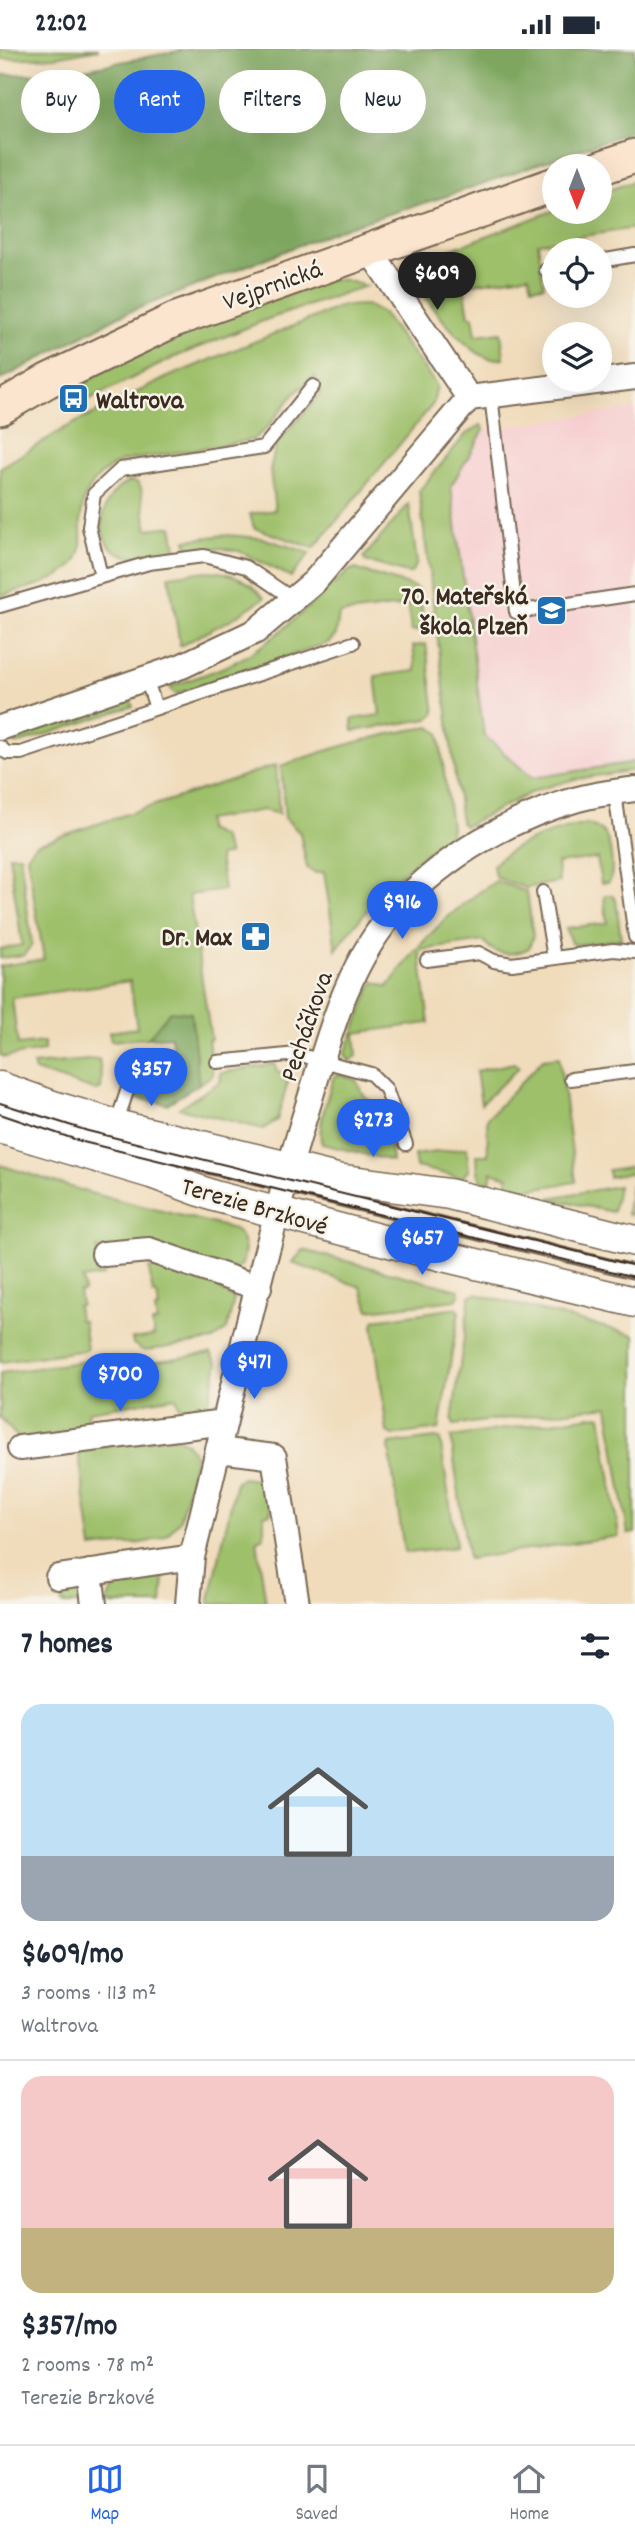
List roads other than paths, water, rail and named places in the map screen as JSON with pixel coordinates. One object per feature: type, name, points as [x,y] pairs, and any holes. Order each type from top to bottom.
[{"type":"main road","points":[[612,165],[635,156]]},
{"type":"main road","name":"Vejprnická","points":[[0,408],[47,381],[174,320],[542,189]]},
{"type":"street","points":[[369,249],[480,397]]},
{"type":"street","points":[[0,728],[181,666],[256,631],[314,582],[480,397],[635,377]]},
{"type":"street","name":"Pecháčkova","points":[[188,1604],[192,1557],[283,1189],[340,1002],[362,958],[398,907],[452,859],[513,822],[578,799],[625,791]]},
{"type":"street","name":"Terezie Brzkové","points":[[0,1087],[53,1107],[116,1125],[283,1189],[447,1257],[635,1302]]},
{"type":"street","name":"Terezie Brzkové","points":[[0,1128],[151,1173],[214,1196],[283,1189],[337,1179],[449,1195],[635,1241]]},
{"type":"street","points":[[104,1254],[149,1250],[259,1288]]},
{"type":"street","points":[[20,1448],[225,1422]]},
{"type":"street","points":[[219,1450],[274,1457],[297,1604]]},
{"type":"street","points":[[58,1577],[192,1557]]},
{"type":"street","points":[[90,1572],[94,1604]]},
{"type":"lane","points":[[612,259],[635,255]]},
{"type":"lane","points":[[101,576],[89,527],[94,493],[121,469],[264,447],[313,386]]},
{"type":"lane","points":[[480,397],[516,612],[635,594]]},
{"type":"lane","points":[[0,605],[149,563],[204,556],[246,567],[293,599]]},
{"type":"lane","points":[[0,747],[7,753],[21,753],[353,643]]},
{"type":"lane","points":[[146,678],[156,708]]},
{"type":"lane","points":[[625,791],[635,937]]},
{"type":"lane","points":[[542,892],[554,958]]},
{"type":"lane","points":[[427,960],[479,953],[494,961],[512,964],[613,950],[635,952]]},
{"type":"lane","points":[[217,1062],[298,1054],[371,1074],[386,1089],[406,1144]]},
{"type":"lane","points":[[116,1125],[129,1085],[140,1065]]},
{"type":"lane","points":[[571,1079],[635,1071]]},
{"type":"lane","name":"Terezie Brzkové","points":[[0,1108],[76,1134],[283,1189],[635,1272]]},
{"type":"tram line","points":[[0,1103],[88,1131],[635,1266]]},
{"type":"tram line","points":[[0,1114],[83,1142],[635,1277]]},
{"type":"place","name":"Waltrova","points":[[73,399]]},
{"type":"place","name":"70. Mateřská škola Plzeň","points":[[551,610]]},
{"type":"place","name":"Dr. Max","points":[[255,936]]}]
